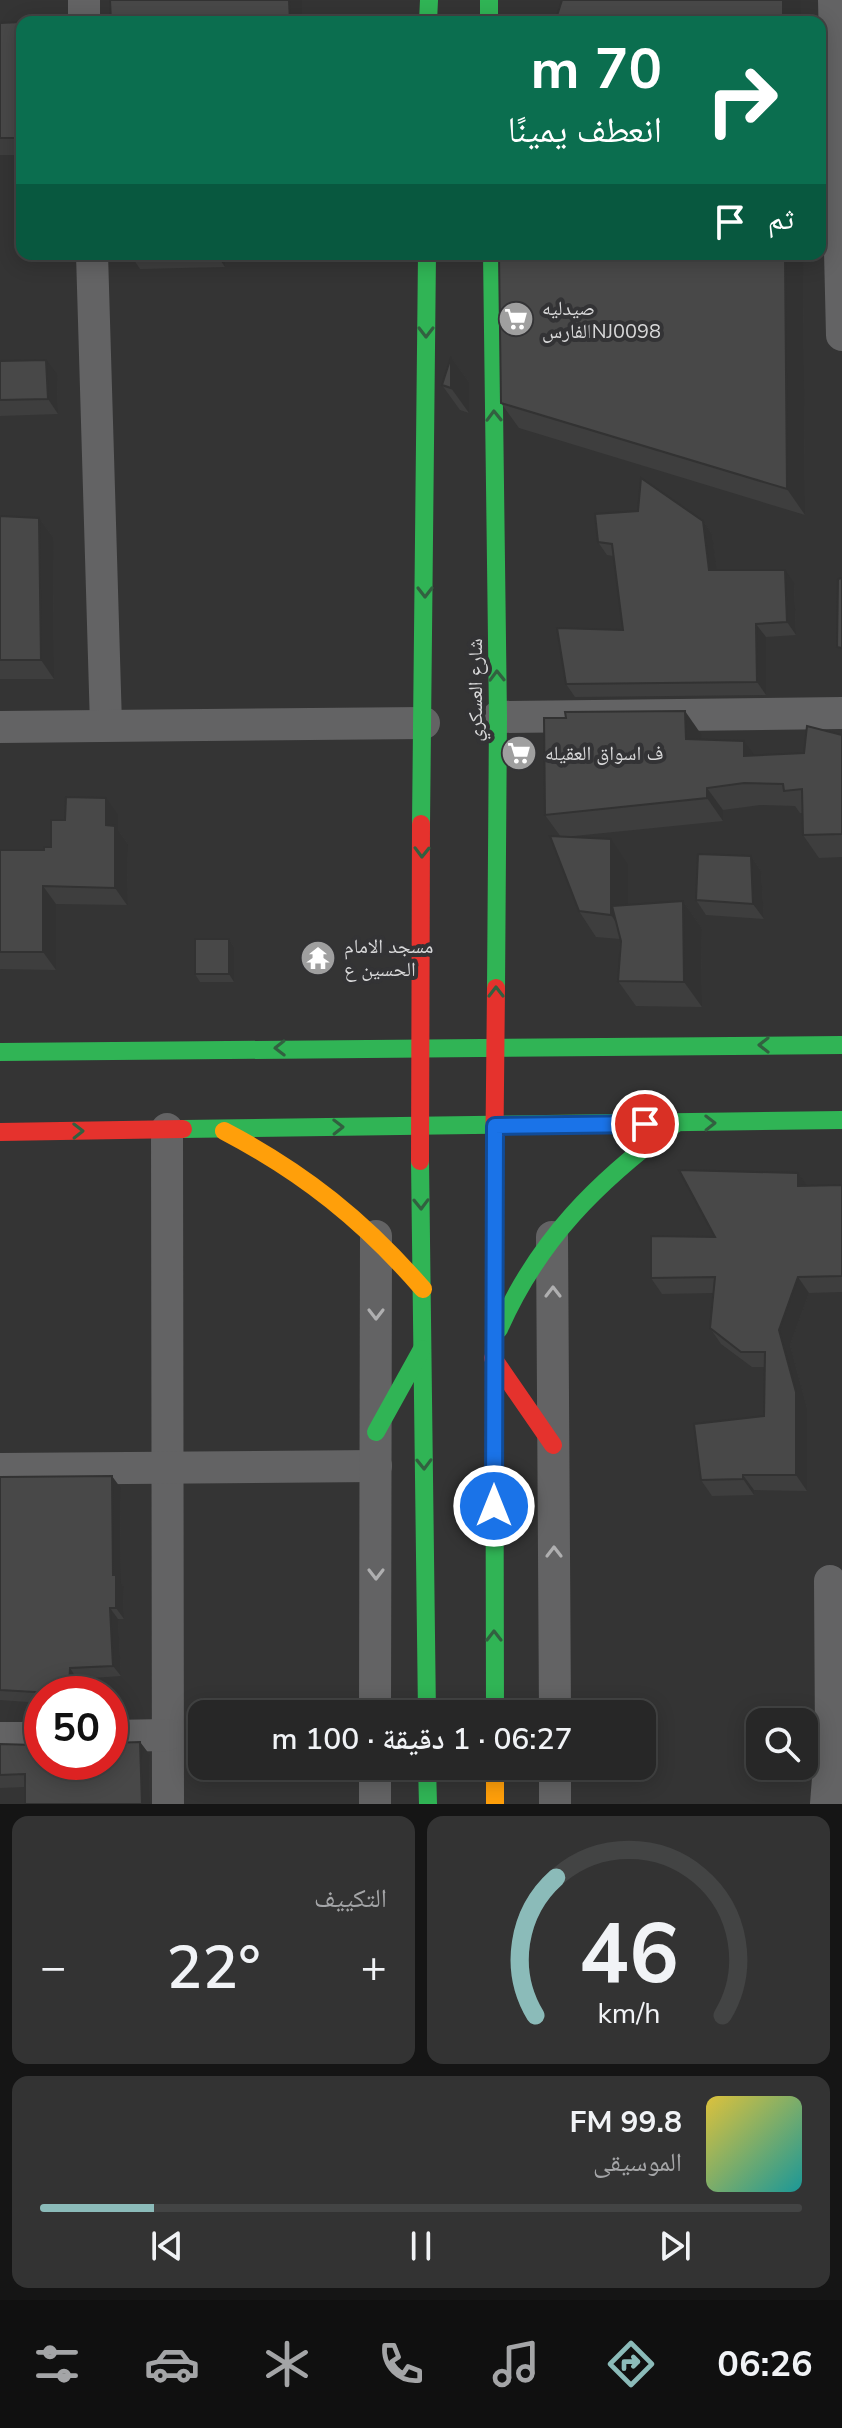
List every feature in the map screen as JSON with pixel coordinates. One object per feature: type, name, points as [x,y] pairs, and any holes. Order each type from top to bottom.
[{"type":"main road","points":[[427,260],[419,1046],[427,1700]]},
{"type":"main road","name":"شارع العسكري","points":[[492,260],[498,717],[495,1700]]},
{"type":"main road","points":[[0,1052],[419,1046],[842,1045]]},
{"type":"main road","points":[[0,1132],[842,1120]]},
{"type":"main road","points":[[553,1445],[494,1350],[510,1299],[552,1237],[599,1184],[635,1152],[675,1124]]},
{"type":"main road","points":[[218,1128],[269,1154],[317,1186],[376,1236],[423,1289]]},
{"type":"main road","points":[[376,1432],[423,1347]]},
{"type":"main road","points":[[427,1780],[428,1804]]},
{"type":"main road","points":[[495,1780],[495,1804]]},
{"type":"street","points":[[834,0],[842,335]]},
{"type":"street","points":[[92,260],[106,725]]},
{"type":"street","points":[[498,717],[842,713]]},
{"type":"street","points":[[0,727],[424,723]]},
{"type":"street","points":[[167,1129],[168,1804]]},
{"type":"street","points":[[375,1700],[376,1236]]},
{"type":"street","points":[[552,1237],[555,1700]]},
{"type":"street","points":[[0,1469],[376,1466]]},
{"type":"street","points":[[826,1804],[831,1740],[830,1581]]},
{"type":"street","points":[[128,1736],[167,1735]]},
{"type":"street","points":[[0,1738],[24,1738]]},
{"type":"street","points":[[375,1780],[375,1804]]},
{"type":"street","points":[[555,1780],[555,1804]]},
{"type":"building","points":[[110,0],[289,0],[290,16],[111,16]]},
{"type":"building","points":[[562,0],[783,0],[783,16],[557,16]]},
{"type":"building","points":[[16,22],[16,138],[0,138],[0,23]]},
{"type":"building","points":[[499,260],[785,260],[787,489],[501,403]]},
{"type":"building","points":[[451,357],[451,388],[442,385]]},
{"type":"building","points":[[46,360],[48,399],[0,400],[0,361]]},
{"type":"building","points":[[641,478],[703,521],[709,570],[785,570],[787,622],[756,624],[757,682],[566,684],[557,628],[623,630],[612,544],[598,542],[595,514],[638,511]]},
{"type":"building","points":[[0,516],[39,518],[41,660],[0,660]]},
{"type":"building","points":[[842,578],[842,648],[837,647],[838,579]]},
{"type":"building","points":[[685,711],[686,739],[744,741],[744,756],[804,753],[807,726],[842,735],[842,834],[803,835],[802,789],[784,791],[783,784],[744,783],[707,788],[707,798],[545,815],[544,718],[566,718],[565,712]]},
{"type":"building","points":[[66,797],[106,798],[106,825],[115,826],[115,888],[43,886],[43,952],[0,952],[0,850],[44,850],[44,847],[51,847],[51,820],[65,820]]},
{"type":"building","points":[[550,836],[611,839],[611,915],[579,911]]},
{"type":"building","points":[[698,854],[751,856],[753,904],[696,900]]},
{"type":"building","points":[[683,901],[684,982],[618,981],[621,941],[612,906]]},
{"type":"building","points":[[195,939],[229,939],[229,974],[195,974]]},
{"type":"building","points":[[679,1170],[798,1173],[798,1186],[842,1185],[842,1276],[798,1277],[779,1330],[796,1392],[796,1475],[743,1475],[743,1479],[701,1480],[694,1424],[764,1416],[765,1352],[741,1352],[710,1328],[715,1277],[651,1278],[651,1236],[715,1237]]},
{"type":"building","points":[[112,1476],[113,1575],[116,1575],[116,1608],[110,1608],[113,1666],[70,1668],[70,1676],[24,1676],[24,1691],[0,1690],[0,1477]]},
{"type":"building","points":[[128,1742],[140,1742],[142,1804],[25,1804],[25,1780],[128,1780]]},
{"type":"building","points":[[0,1744],[24,1745],[24,1774],[0,1775]]},
{"type":"traffic: fast","points":[[428,16],[429,0]]},
{"type":"traffic: fast","points":[[489,0],[489,16]]},
{"type":"traffic: fast","points":[[421,824],[427,260]]},
{"type":"traffic: fast","points":[[492,260],[498,717],[496,988]]},
{"type":"traffic: fast","points":[[0,1052],[842,1045]]},
{"type":"traffic: fast","points":[[183,1129],[842,1120]]},
{"type":"traffic: fast","points":[[499,1329],[532,1267],[573,1214],[620,1168],[675,1124]]},
{"type":"traffic: fast","points":[[420,1161],[427,1700]]},
{"type":"traffic: fast","points":[[494,1183],[495,1700]]},
{"type":"traffic: fast","points":[[376,1432],[422,1349]]},
{"type":"traffic: fast","points":[[427,1780],[428,1804]]},
{"type":"traffic: slow","points":[[224,1131],[281,1164],[331,1200],[401,1264],[423,1289]]},
{"type":"traffic: slow","points":[[495,1780],[495,1804]]},
{"type":"traffic: jam","points":[[420,1161],[421,824]]},
{"type":"traffic: jam","points":[[494,1183],[496,988]]},
{"type":"traffic: jam","points":[[0,1132],[183,1129]]},
{"type":"traffic: jam","points":[[493,1358],[553,1445]]},
{"type":"place","name":"صيدليه الفارسNJ0098","points":[[516,319]]},
{"type":"place","name":"ف اسواق العقيله","points":[[519,753]]},
{"type":"place","name":"مسجد الامام الحسين ع","points":[[318,958]]},
{"type":"route","points":[[494,1506],[495,1126],[645,1124]]}]
